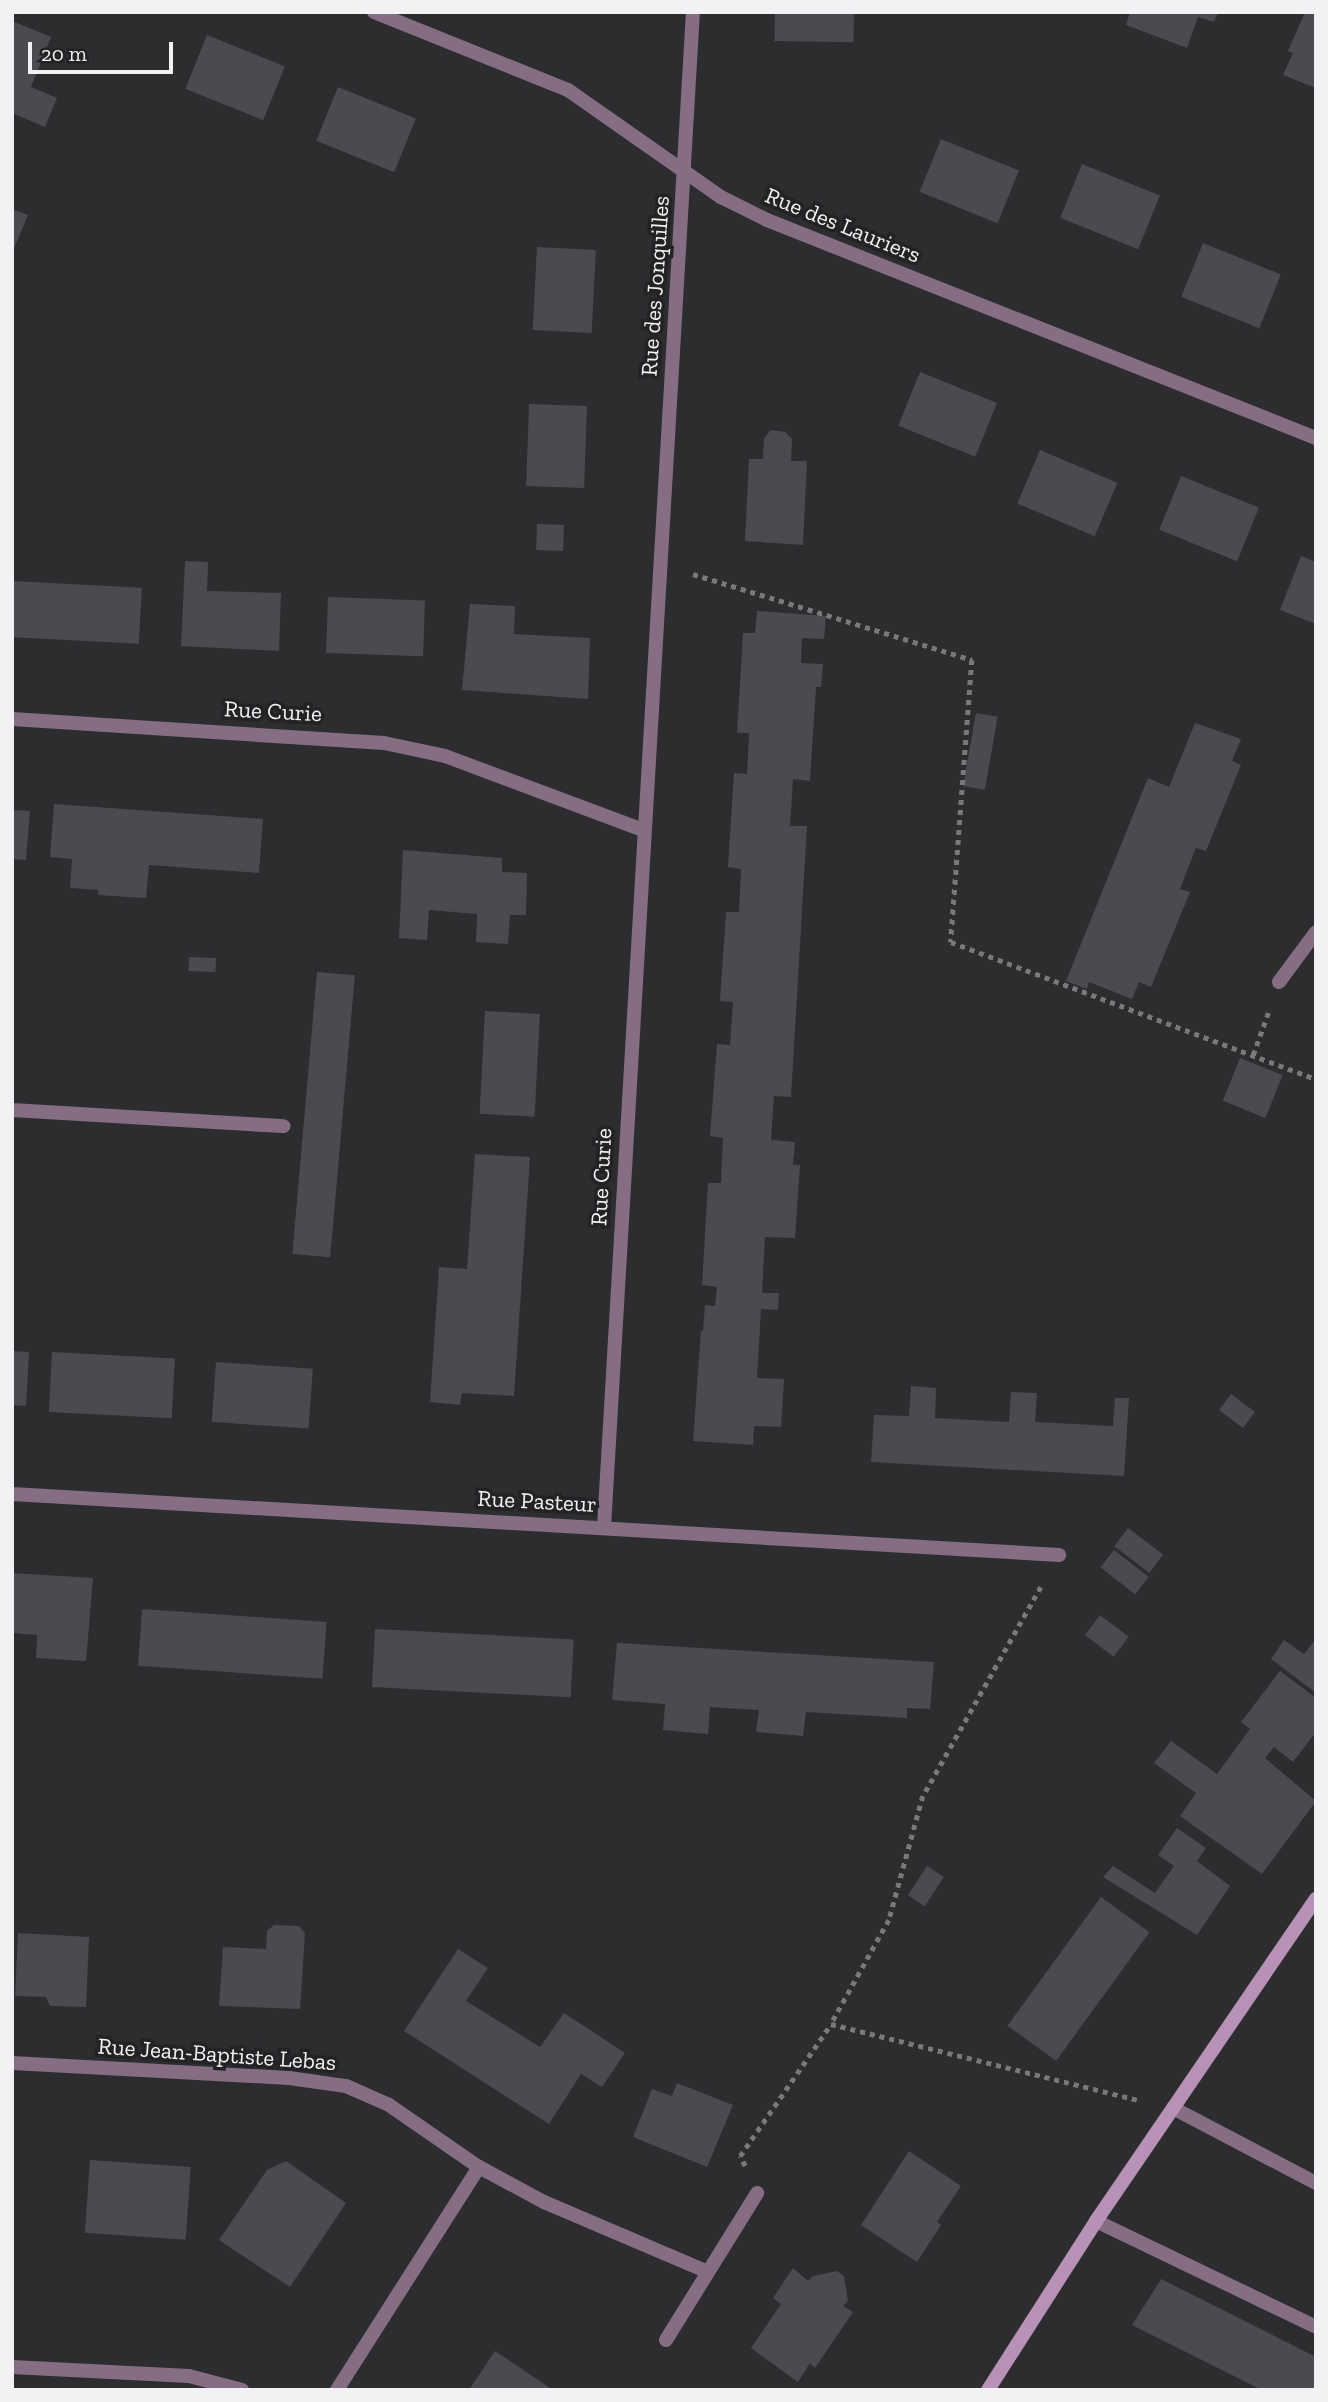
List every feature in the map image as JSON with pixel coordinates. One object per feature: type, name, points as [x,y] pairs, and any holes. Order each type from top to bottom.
[{"type":"street","name":"Rue des Lauriers","points":[[374,12],[568,90],[721,197],[767,220],[1316,438]]},
{"type":"street","name":"Rue des Jonquilles","points":[[660,564],[693,12]]},
{"type":"street","name":"Rue Curie","points":[[604,1527],[660,564]]},
{"type":"street","name":"Rue Curie","points":[[12,719],[384,743],[445,756],[643,830]]},
{"type":"street","points":[[1279,982],[1316,932]]},
{"type":"street","points":[[12,1110],[284,1126]]},
{"type":"street","name":"Rue Pasteur","points":[[12,1494],[1059,1555]]},
{"type":"street","points":[[988,2390],[1096,2221],[1316,1899]]},
{"type":"street","name":"Rue Jean-Baptiste Lebas","points":[[12,2063],[289,2078],[346,2085],[389,2105],[479,2167],[544,2202],[708,2272]]},
{"type":"street","points":[[1172,2108],[1316,2183]]},
{"type":"street","points":[[337,2390],[479,2167]]},
{"type":"street","points":[[666,2340],[757,2193]]},
{"type":"street","points":[[1096,2221],[1316,2327]]},
{"type":"street","points":[[12,2367],[189,2376],[242,2390]]},
{"type":"path","points":[[660,564],[972,660],[951,942],[1316,1079]]},
{"type":"path","points":[[1253,1055],[1279,982]]},
{"type":"path","points":[[757,2193],[740,2156],[831,2024],[888,1920],[923,1797],[1059,1555]]},
{"type":"path","points":[[831,2024],[1172,2108]]},
{"type":"building","points":[[775,12],[854,13],[853,42],[774,41]]},
{"type":"building","points":[[1130,12],[1218,12],[1214,22],[1198,17],[1187,48],[1126,25]]},
{"type":"building","points":[[1305,12],[1316,12],[1316,88],[1283,75],[1293,53],[1288,51]]},
{"type":"building","points":[[12,21],[51,37],[31,87],[57,98],[45,127],[12,113]]},
{"type":"building","points":[[207,35],[285,66],[263,120],[185,89]]},
{"type":"building","points":[[338,87],[416,118],[394,172],[316,141]]},
{"type":"building","points":[[941,139],[1019,170],[998,223],[920,192]]},
{"type":"building","points":[[1082,164],[1160,195],[1138,249],[1060,218]]},
{"type":"building","points":[[12,209],[28,215],[12,253]]},
{"type":"building","points":[[1203,243],[1281,274],[1259,328],[1181,297]]},
{"type":"building","points":[[537,247],[596,250],[592,333],[533,330]]},
{"type":"building","points":[[920,372],[997,403],[975,457],[898,426]]},
{"type":"building","points":[[529,404],[587,406],[584,488],[526,486]]},
{"type":"building","points":[[771,430],[785,432],[792,439],[791,461],[807,461],[803,545],[745,541],[749,459],[763,459],[764,438]]},
{"type":"building","points":[[1040,450],[1117,483],[1095,536],[1017,503]]},
{"type":"building","points":[[1181,476],[1259,507],[1237,561],[1159,530]]},
{"type":"building","points":[[537,524],[564,525],[563,551],[536,550]]},
{"type":"building","points":[[1301,556],[1316,562],[1316,624],[1280,610]]},
{"type":"building","points":[[185,561],[208,562],[207,591],[281,593],[279,651],[181,646]]},
{"type":"building","points":[[12,581],[142,588],[139,644],[12,637]]},
{"type":"building","points":[[328,597],[425,600],[423,656],[326,653]]},
{"type":"building","points":[[470,604],[515,606],[514,634],[590,638],[588,699],[462,690]]},
{"type":"building","points":[[757,611],[826,616],[824,639],[802,638],[801,663],[823,664],[821,687],[816,687],[810,781],[793,779],[790,826],[807,826],[791,1097],[774,1096],[771,1140],[795,1142],[793,1165],[800,1165],[795,1238],[765,1237],[762,1293],[779,1293],[778,1310],[761,1309],[757,1378],[784,1379],[781,1427],[754,1426],[753,1445],[693,1441],[705,1305],[715,1306],[717,1287],[702,1285],[708,1183],[721,1183],[723,1138],[710,1136],[717,1044],[730,1045],[733,1002],[720,1001],[726,912],[739,912],[741,869],[728,867],[734,773],[747,774],[749,733],[737,733],[743,633],[755,633]]},
{"type":"building","points":[[976,713],[998,717],[985,790],[963,786]]},
{"type":"building","points":[[1195,723],[1241,739],[1232,761],[1241,765],[1206,851],[1196,848],[1180,889],[1190,892],[1151,987],[1139,982],[1132,999],[1089,982],[1087,989],[1066,981],[1148,778],[1169,787]]},
{"type":"building","points":[[54,804],[263,819],[259,873],[149,865],[146,898],[98,895],[98,890],[70,888],[72,859],[50,857]]},
{"type":"building","points":[[12,810],[30,811],[26,860],[12,859]]},
{"type":"building","points":[[403,850],[502,858],[502,872],[527,873],[526,915],[510,915],[508,944],[476,942],[477,914],[429,910],[427,940],[399,938]]},
{"type":"building","points":[[189,957],[216,958],[215,972],[189,971]]},
{"type":"building","points":[[317,972],[355,975],[330,1257],[292,1254]]},
{"type":"building","points":[[485,1011],[540,1014],[535,1117],[480,1114]]},
{"type":"building","points":[[1240,1058],[1283,1075],[1265,1118],[1223,1101]]},
{"type":"building","points":[[475,1154],[530,1157],[514,1396],[462,1393],[460,1405],[430,1402],[439,1267],[467,1269]]},
{"type":"building","points":[[12,1351],[29,1352],[26,1406],[12,1405]]},
{"type":"building","points":[[52,1352],[175,1358],[172,1418],[49,1412]]},
{"type":"building","points":[[216,1362],[313,1369],[309,1429],[212,1422]]},
{"type":"building","points":[[911,1386],[936,1388],[935,1418],[1009,1422],[1011,1392],[1037,1393],[1035,1422],[1113,1426],[1115,1398],[1129,1398],[1124,1476],[871,1462],[874,1415],[909,1416]]},
{"type":"building","points":[[1231,1394],[1255,1412],[1243,1428],[1219,1410]]},
{"type":"building","points":[[1128,1528],[1163,1554],[1149,1573],[1114,1546]]},
{"type":"building","points":[[1114,1550],[1149,1577],[1135,1594],[1100,1567]]},
{"type":"building","points":[[12,1573],[93,1578],[86,1661],[36,1658],[37,1635],[12,1633]]},
{"type":"building","points":[[142,1609],[327,1622],[323,1679],[138,1666]]},
{"type":"building","points":[[1100,1615],[1129,1637],[1114,1657],[1085,1635]]},
{"type":"building","points":[[375,1629],[574,1639],[571,1697],[372,1687]]},
{"type":"building","points":[[1316,1639],[1316,1693],[1271,1659],[1284,1640],[1304,1654]]},
{"type":"building","points":[[617,1643],[934,1662],[930,1709],[907,1708],[907,1718],[806,1712],[803,1736],[756,1732],[759,1710],[710,1707],[708,1734],[663,1730],[665,1704],[612,1700]]},
{"type":"building","points":[[1280,1671],[1316,1698],[1316,1732],[1293,1762],[1274,1747],[1265,1758],[1316,1801],[1262,1874],[1180,1816],[1196,1793],[1154,1763],[1171,1741],[1217,1774],[1250,1729],[1241,1722]]},
{"type":"building","points":[[1177,1828],[1206,1848],[1197,1861],[1230,1886],[1197,1935],[1103,1877],[1113,1866],[1155,1893],[1174,1866],[1158,1855]]},
{"type":"building","points":[[927,1866],[944,1877],[925,1906],[908,1895]]},
{"type":"building","points":[[1101,1897],[1150,1932],[1056,2061],[1008,2026]]},
{"type":"building","points":[[274,1925],[299,1926],[305,1933],[300,2009],[219,2006],[223,1947],[266,1949],[267,1931]]},
{"type":"building","points":[[18,1933],[89,1937],[86,2007],[50,2006],[46,1997],[15,1996]]},
{"type":"building","points":[[458,1949],[488,1968],[466,2001],[540,2047],[564,2013],[625,2053],[602,2087],[581,2074],[549,2124],[404,2031]]},
{"type":"building","points":[[677,2083],[733,2105],[707,2167],[633,2137],[652,2089],[672,2096]]},
{"type":"building","points":[[909,2151],[961,2186],[937,2222],[941,2225],[917,2262],[861,2225]]},
{"type":"building","points":[[90,2160],[191,2167],[186,2240],[85,2233]]},
{"type":"building","points":[[286,2161],[346,2203],[290,2287],[219,2240],[267,2170]]},
{"type":"building","points":[[793,2268],[808,2281],[813,2276],[837,2271],[844,2276],[848,2301],[843,2306],[853,2312],[815,2368],[810,2363],[798,2382],[751,2348],[781,2304],[773,2298]]},
{"type":"building","points":[[1161,2279],[1316,2357],[1316,2390],[1262,2390],[1132,2325]]},
{"type":"building","points":[[495,2351],[553,2390],[469,2390]]}]
